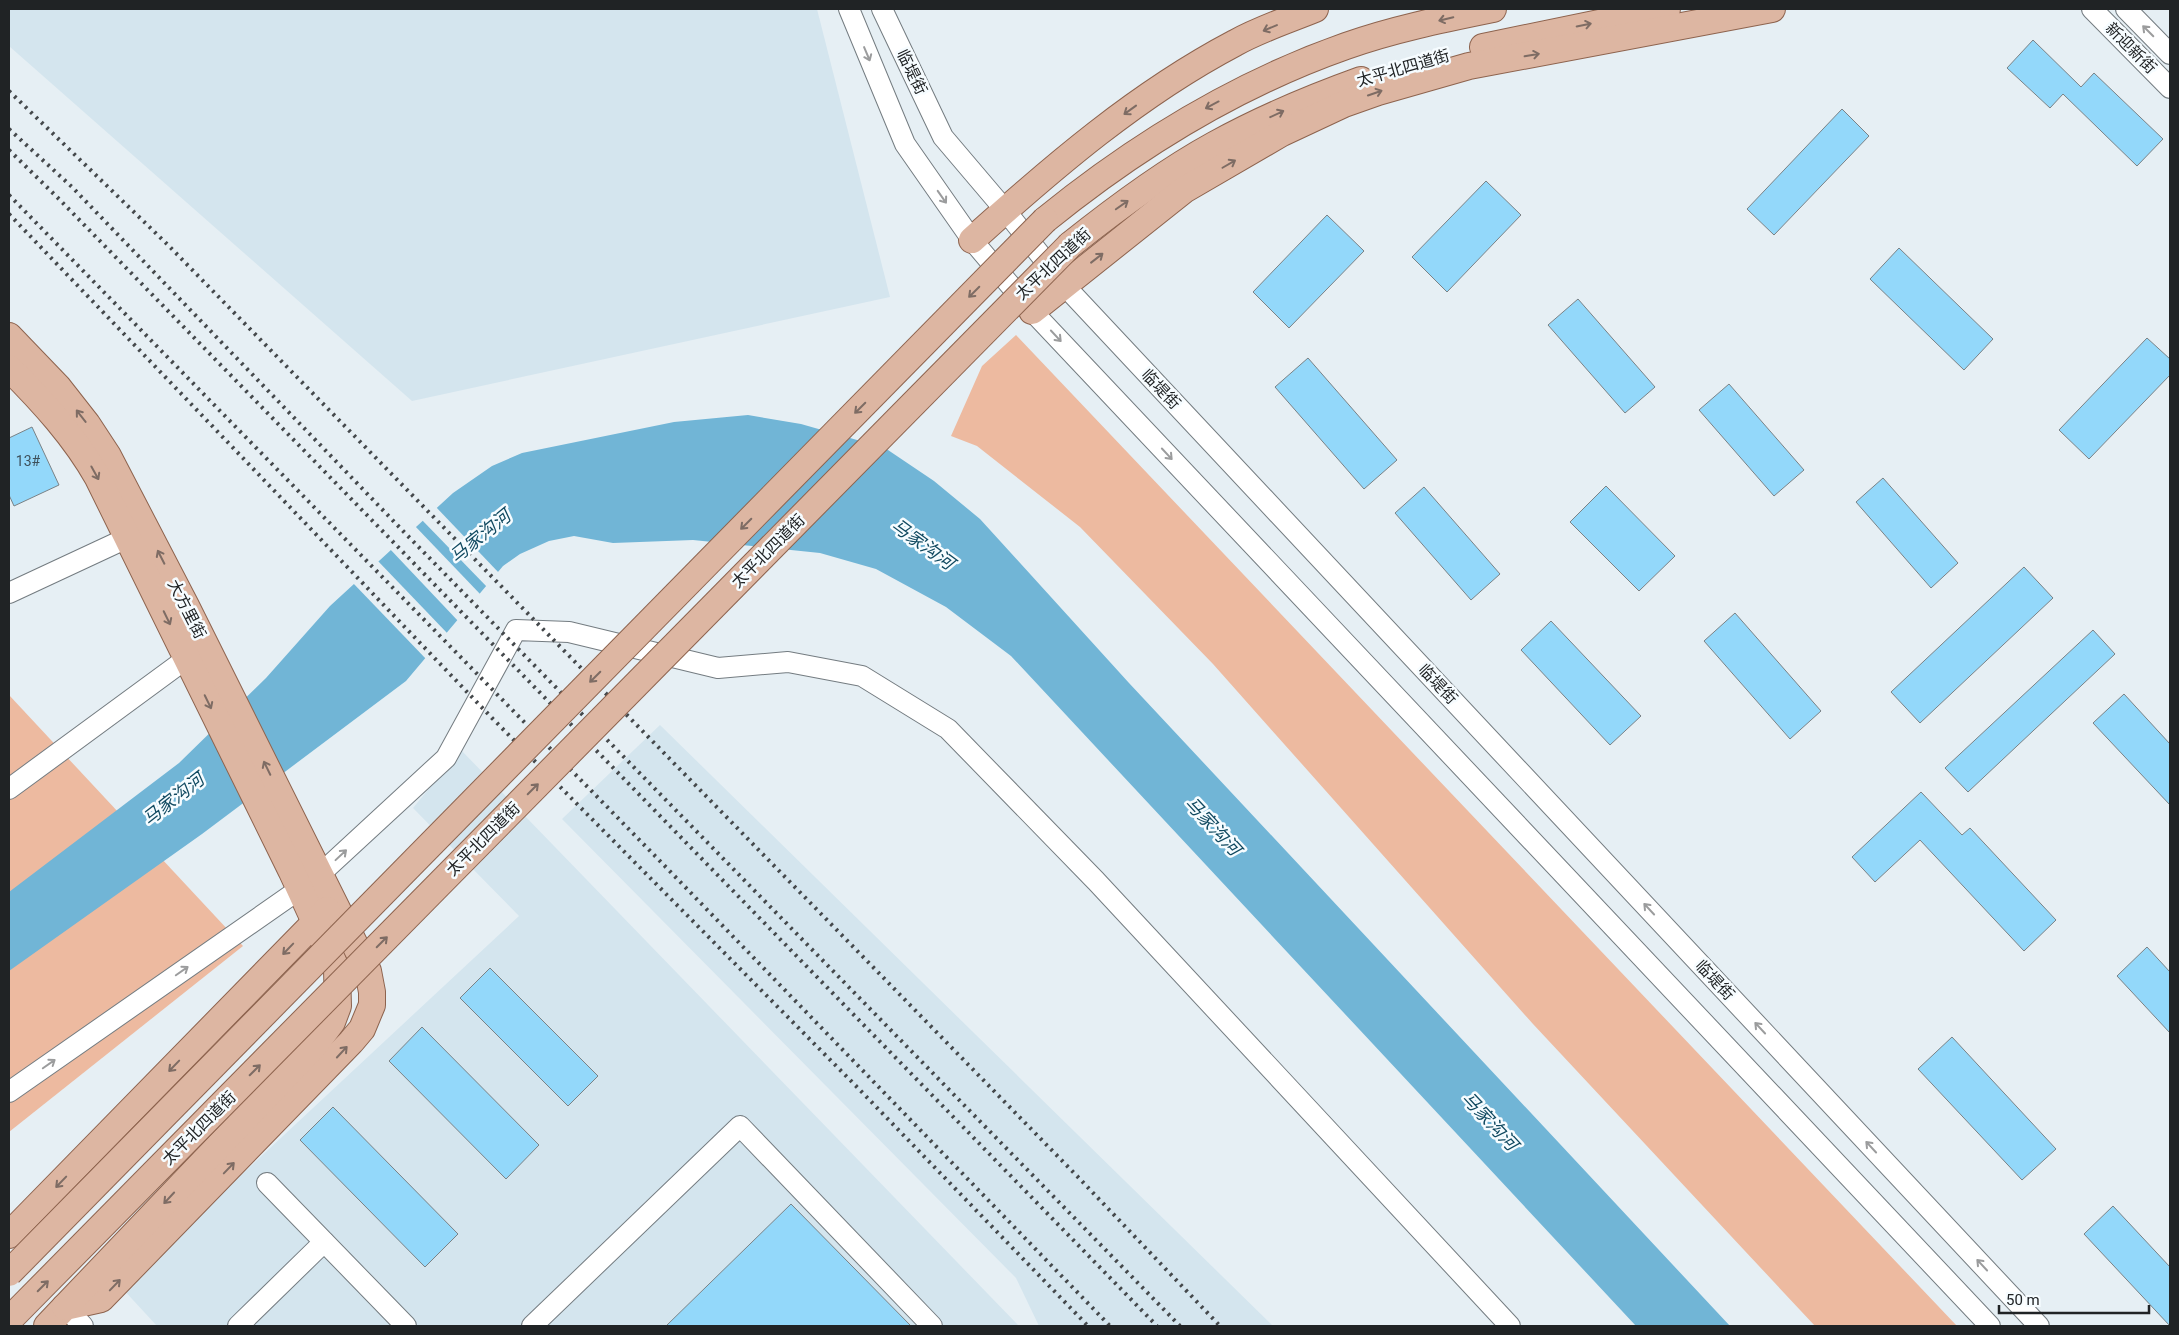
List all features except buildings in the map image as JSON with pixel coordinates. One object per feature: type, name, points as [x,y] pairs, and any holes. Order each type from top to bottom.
[{"type":"main road","points":[[972,240],[1070,154],[1180,75],[1236,42],[1315,9]]},
{"type":"main road","points":[[9,1273],[1045,220],[1153,140],[1241,90],[1346,46],[1412,27],[1493,9]]},
{"type":"main road","name":"太平北四道街","points":[[9,1320],[1070,245],[1107,216],[1214,145],[1316,96],[1412,64],[1559,30],[1667,9]]},
{"type":"main road","name":"太平北四道街","points":[[1032,311],[1184,190],[1282,133],[1344,104],[1378,92],[1470,66],[1772,9]]},
{"type":"main road","name":"大方里街","points":[[9,336],[58,387],[97,439],[128,493],[197,653],[278,818],[300,890],[337,970],[338,1006],[332,1022],[314,1046],[46,1326]]},
{"type":"main road","name":"大方里街","points":[[9,368],[86,457],[127,538],[197,653]]},
{"type":"main road","name":"大方里街","points":[[65,1307],[101,1299],[362,1029],[372,1005],[371,980],[320,874],[278,818]]},
{"type":"main road","points":[[9,1235],[314,922],[335,903]]},
{"type":"street","name":"临堤街","points":[[848,9],[905,144],[972,240],[1032,311],[1990,1326]]},
{"type":"street","name":"临堤街","points":[[882,9],[943,137],[1005,210],[1064,285],[2040,1326]]},
{"type":"street","name":"新迎新街","points":[[2092,9],[2170,88]]},
{"type":"street","name":"新迎新街","points":[[2126,9],[2170,54]]},
{"type":"street","points":[[9,594],[127,538]]},
{"type":"street","points":[[9,1092],[300,890],[320,874],[446,758],[516,630],[569,632],[718,668],[788,662],[862,676],[948,729],[1096,881],[1510,1326]]},
{"type":"street","points":[[9,789],[197,653]]},
{"type":"street","points":[[532,1326],[740,1126],[932,1326]]},
{"type":"street","points":[[267,1183],[406,1326]]},
{"type":"street","points":[[238,1326],[324,1242]]},
{"type":"street","points":[[65,1307],[82,1326]]},
{"type":"shaded area","points":[[9,9],[817,9],[890,297],[412,401],[9,46]]},
{"type":"shaded area","points":[[1016,335],[1957,1326],[1815,1326],[1533,1024],[1213,664],[1080,527],[977,446],[951,436],[982,366]]},
{"type":"shaded area","points":[[9,695],[243,946],[9,1132]]},
{"type":"shaded area","points":[[660,725],[1273,1326],[1039,1326],[1016,1278],[562,819]]},
{"type":"shaded area","points":[[461,750],[1019,1326],[157,1326],[121,1287],[519,916],[413,808]]},
{"type":"water","name":"马家沟河","points":[[748,415],[801,424],[885,448],[934,481],[980,519],[1129,683],[1730,1326],[1636,1326],[1011,656],[946,607],[876,569],[820,553],[693,540],[613,543],[574,536],[549,541],[520,554],[503,566],[406,681],[202,834],[9,971],[9,892],[179,763],[266,678],[330,606],[453,493],[492,466],[522,453],[674,422]]},
{"type":"pier","points":[[435,506],[500,574],[488,588],[421,519]]},
{"type":"pier","points":[[414,525],[481,595],[459,622],[389,548]]},
{"type":"pier","points":[[377,560],[448,634],[427,660],[352,582]]},
{"type":"railway","points":[[9,91],[168,245],[1077,1176],[1220,1326]]},
{"type":"railway","points":[[9,129],[72,187],[404,532],[1180,1326]]},
{"type":"railway","points":[[9,150],[59,199],[1157,1326]]},
{"type":"railway","points":[[9,195],[659,860],[1110,1326]]},
{"type":"railway","points":[[9,214],[492,718],[856,1086],[1088,1326]]}]
